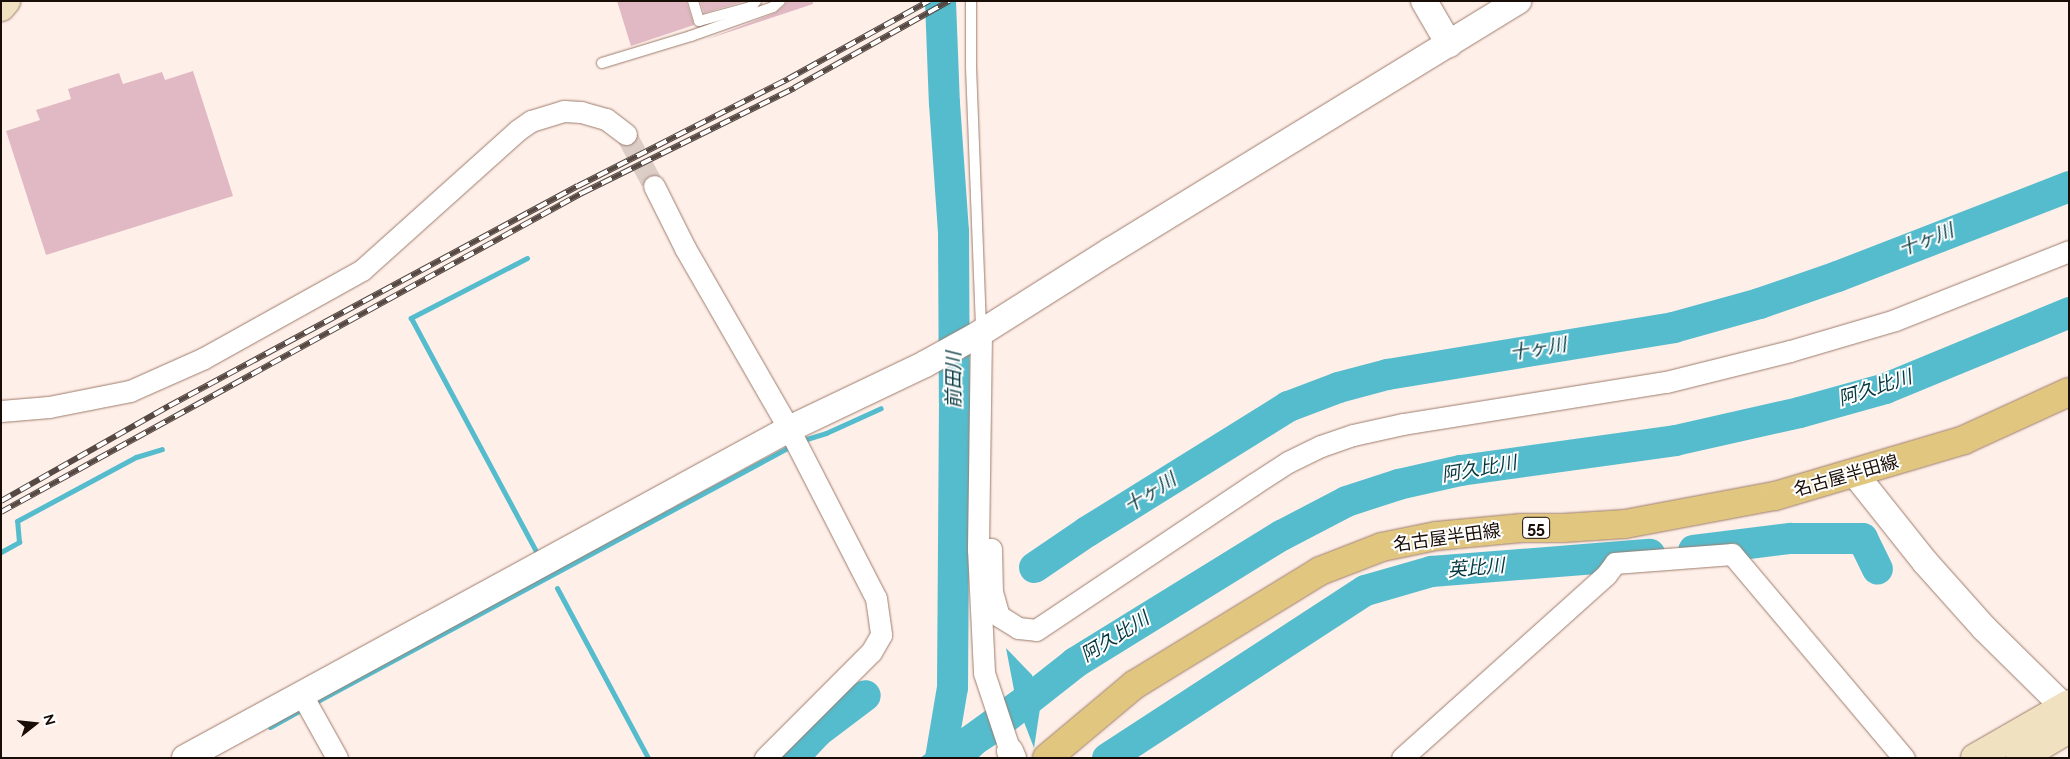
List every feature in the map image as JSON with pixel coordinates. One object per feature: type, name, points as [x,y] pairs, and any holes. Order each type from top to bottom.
[{"type":"main road","points":[[1,7],[6,1]]},
{"type":"main road","name":"名古屋半田線","points":[[1047,758],[1134,685],[1320,571],[1382,547],[1436,536],[1522,528],[1563,528],[1625,524],[1775,496],[1855,474],[1964,440],[2069,392]]},
{"type":"main road","points":[[1975,758],[2067,713]]},
{"type":"main road","points":[[2020,758],[2067,713]]},
{"type":"street","points":[[1424,1],[1449,44]]},
{"type":"street","points":[[185,758],[789,429],[978,335],[1110,251],[1518,1]]},
{"type":"street","points":[[1,411],[49,407],[130,391],[221,349],[362,270],[518,130],[531,121],[564,111],[581,112],[606,119],[626,134]]},
{"type":"street","points":[[654,186],[685,248],[789,429],[876,598],[881,635],[871,652],[765,758]]},
{"type":"street","points":[[978,549],[991,549],[992,592],[999,616],[1018,628],[1036,630],[1288,462],[1321,446],[1353,435],[1403,424],[1666,382],[1790,351],[1895,320],[2069,251]]},
{"type":"street","points":[[978,335],[978,549],[984,673],[1012,754]]},
{"type":"street","points":[[1855,474],[1932,569],[1984,628],[2067,713]]},
{"type":"street","points":[[1402,758],[1606,576],[1615,562],[1732,554],[1904,758]]},
{"type":"street","points":[[302,695],[337,758]]},
{"type":"lane","points":[[693,1],[699,21],[751,7],[756,1]]},
{"type":"lane","points":[[602,64],[691,36],[774,6],[780,1]]},
{"type":"lane","points":[[971,2],[978,335]]},
{"type":"water","points":[[1006,648],[1032,675],[1041,702],[1034,748],[1024,722],[1001,736],[978,758],[920,758],[1014,690]]},
{"type":"building","points":[[617,1],[686,1],[694,25],[631,46]]},
{"type":"building","points":[[700,1],[746,1],[704,13]]},
{"type":"building","points":[[787,1],[813,1],[813,4],[705,40],[775,13]]},
{"type":"building","points":[[193,71],[233,196],[46,255],[6,131],[40,120],[36,110],[71,99],[68,89],[119,73],[123,84],[162,72],[165,80]]},
{"type":"waterway","name":"前田川","points":[[940,1],[944,103],[953,231],[954,402],[952,687],[940,758]]},
{"type":"waterway","name":"十ヶ川","points":[[1034,567],[1087,531],[1288,406],[1338,387],[1387,374],[1673,327],[1759,303],[1837,276],[2069,186]]},
{"type":"waterway","points":[[527,258],[411,318],[538,555]]},
{"type":"waterway","name":"阿久比川","points":[[945,758],[990,729],[1075,662],[1281,535],[1346,501],[1398,484],[1460,470],[1675,440],[1799,412],[1885,388],[2069,312]]},
{"type":"waterway","points":[[800,441],[826,433],[881,408]]},
{"type":"waterway","points":[[312,704],[793,445]]},
{"type":"waterway","points":[[1,552],[19,542],[17,521],[136,457],[162,449]]},
{"type":"waterway","name":"英比川","points":[[1693,550],[1790,538],[1862,538],[1877,569]]},
{"type":"waterway","name":"英比川","points":[[1107,758],[1365,590],[1431,571],[1649,554]]},
{"type":"waterway","points":[[557,588],[648,758]]},
{"type":"waterway","name":"十ヶ川","points":[[792,758],[816,732],[865,695]]},
{"type":"waterway","points":[[270,727],[304,708]]},
{"type":"tunnel","points":[[626,134],[654,186]]},
{"type":"railway","points":[[1,501],[169,406],[578,186],[788,79],[929,1]]},
{"type":"railway","points":[[1,512],[582,193],[794,88],[949,1]]}]
